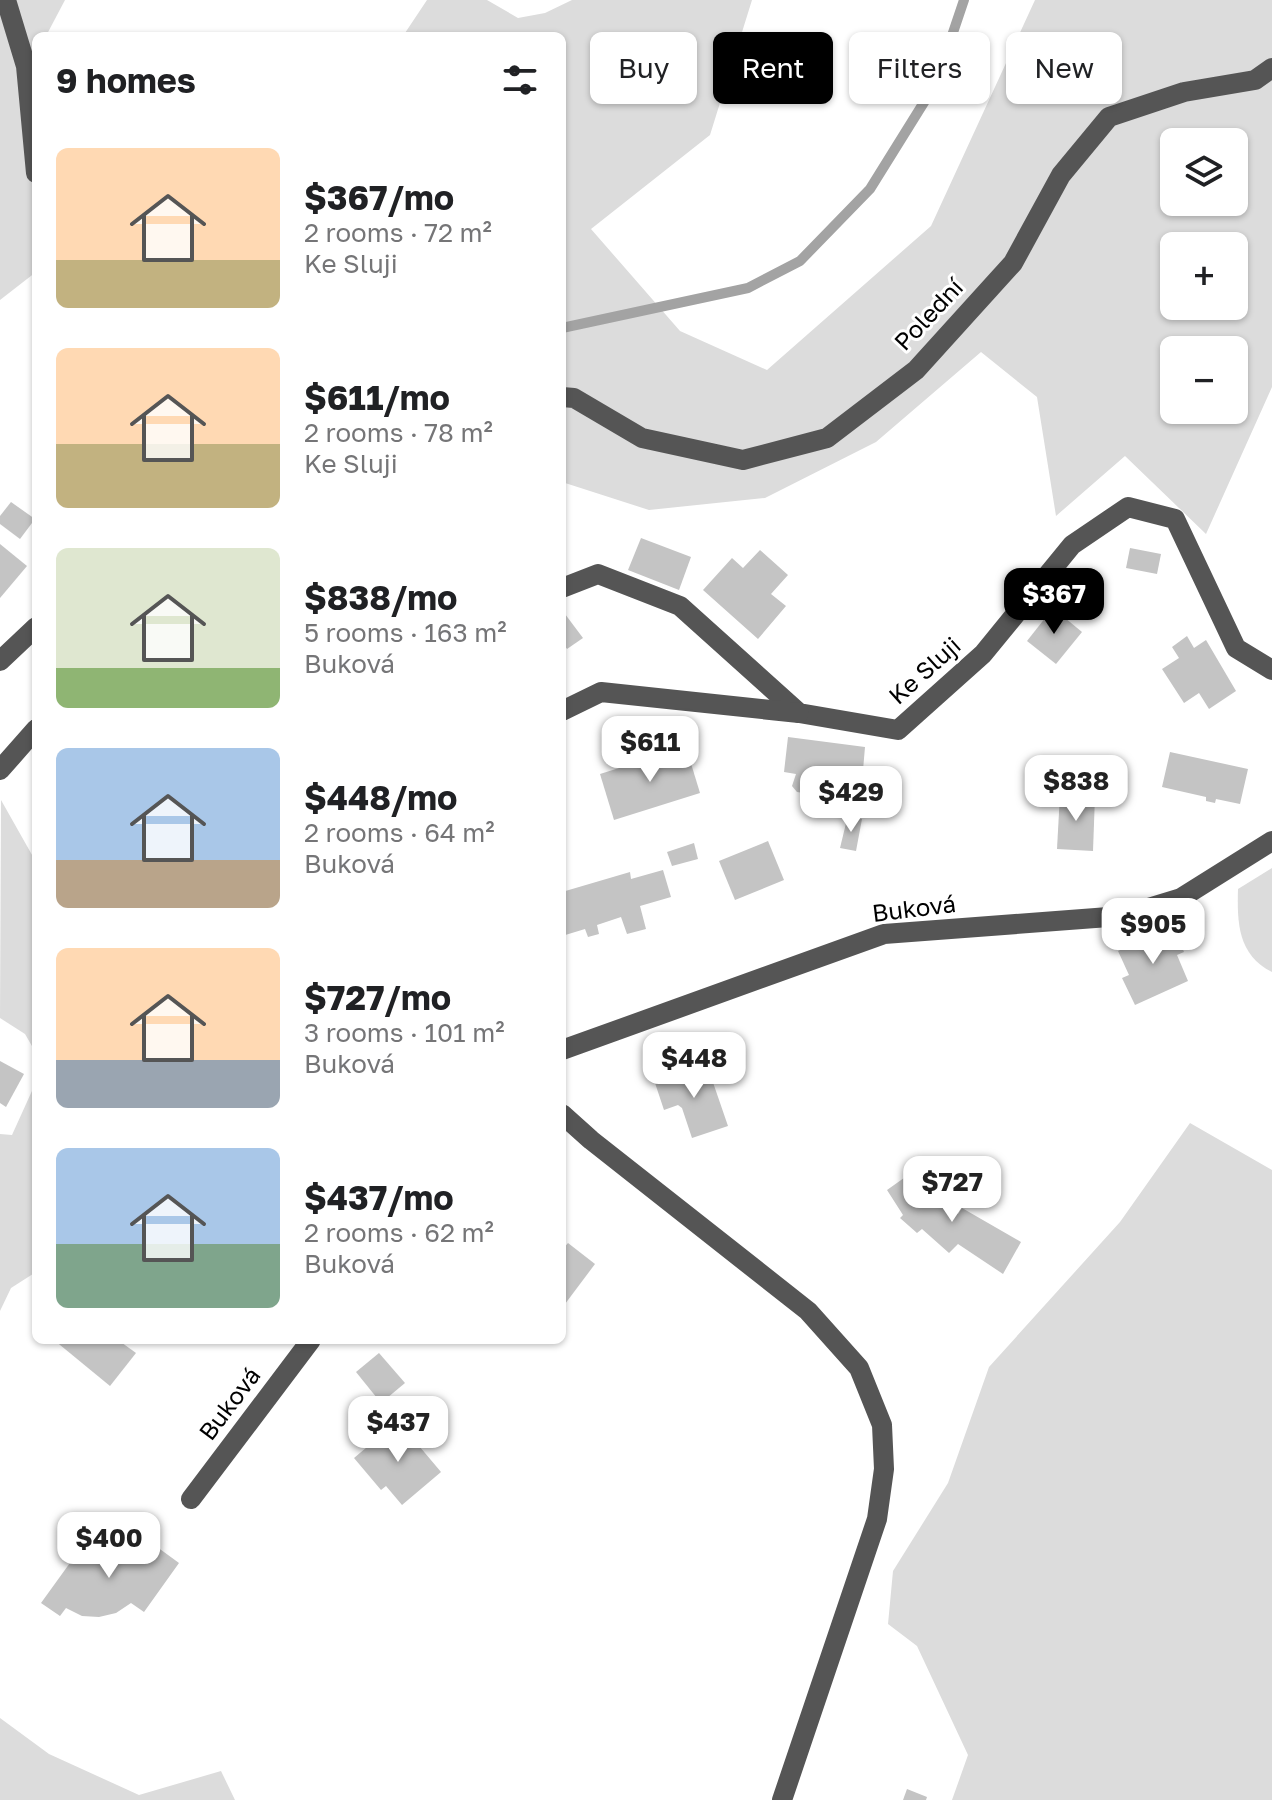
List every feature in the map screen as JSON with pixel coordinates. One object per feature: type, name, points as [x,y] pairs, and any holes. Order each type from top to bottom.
[{"type":"street","points":[[6,0],[26,66],[32,130]]},
{"type":"street","name":"Polední","points":[[566,397],[574,398],[642,438],[743,460],[827,438],[916,370],[1013,263],[1061,175],[1109,117],[1184,92],[1255,80],[1272,68]]},
{"type":"street","name":"Ke Sluji","points":[[566,709],[601,692],[799,713],[898,730],[983,654],[1072,545],[1128,507],[1175,519],[1236,648],[1272,670]]},
{"type":"street","points":[[566,586],[598,574],[680,606],[799,713]]},
{"type":"street","points":[[0,661],[32,631]]},
{"type":"street","points":[[0,770],[32,734]]},
{"type":"street","name":"Buková","points":[[566,1049],[884,934],[1122,916],[1181,898],[1272,841]]},
{"type":"street","points":[[566,1118],[808,1311],[859,1368],[882,1425],[884,1469],[877,1519],[782,1800]]},
{"type":"street","name":"Buková","points":[[191,1499],[308,1344]]},
{"type":"shaded area","points":[[0,0],[65,0],[48,32],[32,32],[32,275],[0,300]]},
{"type":"shaded area","points":[[427,0],[487,0],[518,18],[545,13],[572,0],[752,0],[742,32],[713,32],[713,104],[720,104],[710,135],[591,229],[680,331],[767,370],[931,226],[987,104],[990,104],[1006,63],[1006,104],[1122,104],[1122,32],[1020,32],[1035,0],[1272,0],[1272,387],[1206,534],[1125,456],[1056,516],[1037,397],[981,352],[876,442],[765,498],[649,510],[566,483],[566,32],[406,32]]},
{"type":"shaded area","points":[[1,800],[32,855],[32,1046],[25,1034],[0,1018]]},
{"type":"shaded area","points":[[1272,868],[1272,972],[1252,957],[1246,947],[1239,926],[1238,889]]},
{"type":"shaded area","points":[[32,1091],[32,1275],[11,1288],[0,1311],[0,1134],[12,1135]]},
{"type":"shaded area","points":[[1190,1123],[1272,1170],[1272,1800],[952,1800],[968,1755],[917,1646],[888,1624],[893,1571],[948,1483],[989,1367],[1120,1222]]},
{"type":"shaded area","points":[[0,1718],[49,1754],[139,1795],[221,1771],[235,1800],[0,1800]]},
{"type":"building","points":[[11,502],[32,517],[32,523],[20,539],[0,524],[0,516]]},
{"type":"building","points":[[641,538],[691,557],[679,590],[628,570]]},
{"type":"building","points":[[0,544],[27,566],[0,598]]},
{"type":"building","points":[[1130,548],[1161,554],[1157,574],[1126,568]]},
{"type":"building","points":[[760,550],[788,575],[771,594],[786,606],[758,639],[703,590],[732,558],[743,568]]},
{"type":"building","points":[[1053,608],[1082,632],[1056,664],[1027,641]]},
{"type":"building","points":[[566,615],[583,638],[566,648]]},
{"type":"building","points":[[1187,636],[1194,648],[1206,640],[1236,691],[1209,709],[1199,693],[1184,703],[1162,669],[1179,658],[1172,647]]},
{"type":"building","points":[[788,737],[865,747],[862,782],[840,779],[837,798],[797,792],[792,786],[796,774],[784,772]]},
{"type":"building","points":[[686,747],[700,793],[614,820],[600,774]]},
{"type":"building","points":[[1170,752],[1248,769],[1240,804],[1216,799],[1215,803],[1206,801],[1206,797],[1162,787]]},
{"type":"building","points":[[1060,794],[1095,796],[1093,851],[1057,849]]},
{"type":"building","points":[[848,815],[862,819],[856,851],[840,848]]},
{"type":"building","points":[[768,841],[784,880],[735,900],[719,861]]},
{"type":"building","points":[[694,843],[698,859],[672,866],[667,852]]},
{"type":"building","points":[[663,870],[671,897],[640,906],[646,929],[627,934],[621,917],[597,925],[599,934],[588,937],[585,929],[566,935],[566,891],[630,872],[631,879]]},
{"type":"building","points":[[1173,926],[1184,952],[1177,955],[1188,981],[1135,1005],[1122,978],[1129,975],[1118,951]]},
{"type":"building","points":[[0,1061],[24,1074],[6,1107],[0,1103]]},
{"type":"building","points":[[707,1065],[728,1126],[692,1138],[682,1108],[678,1105],[664,1110],[655,1083]]},
{"type":"building","points":[[911,1173],[918,1180],[922,1178],[922,1183],[958,1214],[962,1208],[1021,1242],[1003,1274],[958,1244],[949,1253],[922,1229],[917,1233],[900,1218],[903,1215],[887,1190]]},
{"type":"building","points":[[568,1243],[595,1264],[566,1303]]},
{"type":"building","points":[[59,1344],[124,1344],[136,1353],[110,1386]]},
{"type":"building","points":[[379,1353],[405,1383],[381,1403],[356,1372]]},
{"type":"building","points":[[398,1421],[441,1472],[402,1505],[386,1486],[381,1490],[354,1458]]},
{"type":"building","points":[[93,1531],[139,1564],[153,1544],[179,1563],[144,1612],[131,1603],[116,1613],[99,1617],[82,1616],[66,1608],[60,1616],[41,1603]]},
{"type":"building","points":[[907,1789],[927,1797],[926,1800],[903,1800]]},
{"type":"waterway","points":[[566,327],[748,288],[800,261],[870,189],[936,83],[964,0]]}]
